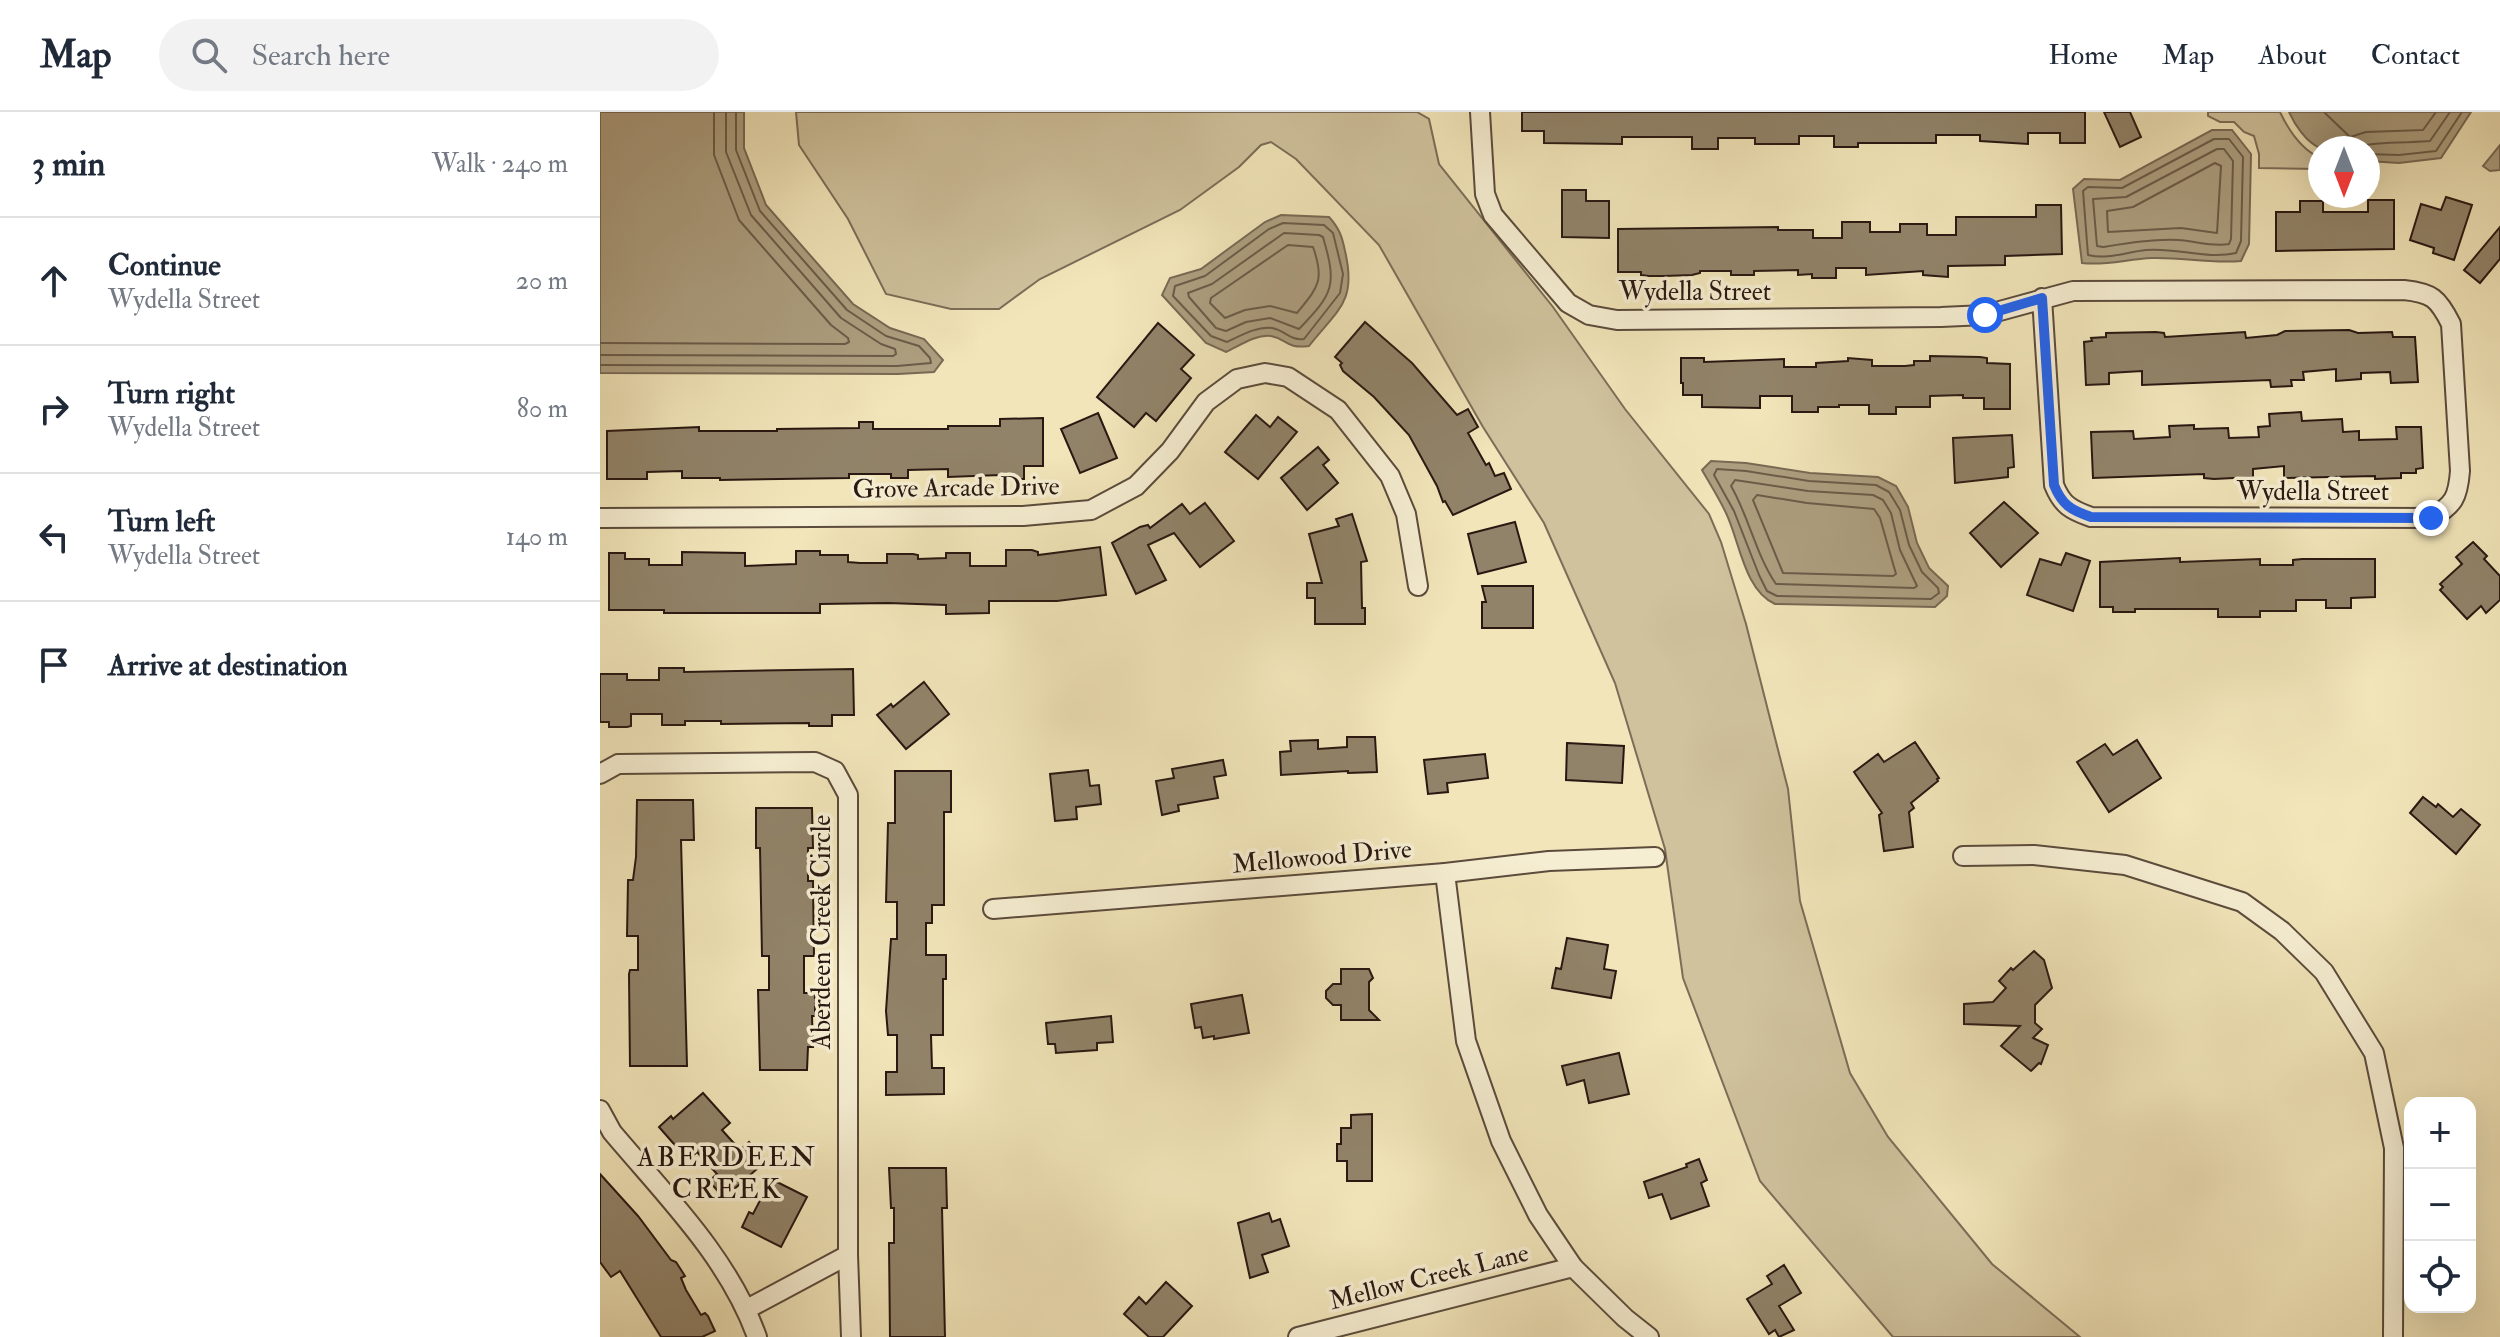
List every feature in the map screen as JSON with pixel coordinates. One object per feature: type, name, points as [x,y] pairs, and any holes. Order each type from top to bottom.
[{"type":"street","name":"Wydella Street","points":[[1480,112],[1485,194],[1493,215],[1568,303],[1589,315],[1617,320],[1985,315],[2042,298],[2073,291],[2404,290],[2425,293],[2441,304],[2451,324],[2460,471],[2458,493],[2446,509],[2431,518],[2091,517],[2069,509],[2054,485],[2042,298]]},
{"type":"street","name":"Grove Arcade Drive","points":[[600,518],[1023,516],[1091,510],[1136,486],[1170,451],[1206,402],[1237,379],[1265,373],[1288,377],[1338,410],[1390,476],[1406,514],[1418,586]]},
{"type":"street","name":"Aberdeen Creek Circle","points":[[600,774],[618,764],[815,762],[835,771],[848,795],[848,1255],[851,1337]]},
{"type":"street","points":[[1963,856],[2034,855],[2125,865],[2242,902],[2282,931],[2324,972],[2374,1053],[2394,1148],[2393,1337]]},
{"type":"street","name":"Mellowood Drive","points":[[993,909],[1445,873],[1549,861],[1655,857]]},
{"type":"street","points":[[1445,873],[1466,1041],[1501,1141],[1538,1215],[1573,1267],[1649,1337]]},
{"type":"street","points":[[600,1110],[612,1132],[709,1248],[747,1309],[757,1337]]},
{"type":"street","points":[[747,1309],[848,1255]]},
{"type":"street","name":"Mellow Creek Lane","points":[[1298,1337],[1573,1267]]},
{"type":"shaded area","points":[[796,112],[1417,112],[1429,119],[1439,164],[1553,307],[1625,409],[1709,514],[1721,542],[1746,624],[1788,789],[1800,901],[1850,1073],[1888,1137],[1992,1264],[2080,1337],[1893,1337],[1760,1181],[1683,978],[1665,849],[1615,683],[1544,523],[1483,427],[1379,245],[1296,159],[1271,142],[1261,145],[1239,167],[1180,210],[1040,279],[999,309],[951,309],[886,294],[848,219],[799,145]]},
{"type":"shaded area","points":[[2208,112],[2280,112],[2296,139],[2308,151],[2308,169],[2259,168],[2254,136],[2244,132],[2234,122],[2220,122],[2208,116]]},
{"type":"water","points":[[600,112],[744,112],[744,148],[766,205],[853,304],[890,328],[924,339],[943,360],[934,372],[600,373]]},
{"type":"water","points":[[2289,112],[2471,112],[2441,158],[2399,163],[2380,162],[2380,136],[2308,136],[2308,140]]},
{"type":"water","points":[[2212,130],[2232,130],[2251,154],[2249,244],[2241,261],[2152,258],[2082,263],[2073,189],[2084,179],[2120,180]]},
{"type":"water","points":[[2500,145],[2500,170],[2490,171],[2483,166]]},
{"type":"water","points":[[1281,215],[1329,217],[1340,232],[1349,282],[1342,304],[1309,346],[1291,345],[1271,336],[1254,339],[1226,352],[1206,343],[1162,295],[1170,278],[1201,269],[1265,222]]},
{"type":"water","points":[[1711,461],[1810,473],[1878,477],[1896,486],[1908,507],[1917,543],[1929,568],[1948,586],[1947,596],[1935,607],[1775,604],[1756,588],[1744,564],[1726,513],[1702,470]]},
{"type":"building","points":[[1522,112],[2085,112],[2085,143],[2060,143],[2060,133],[2028,133],[2028,144],[1980,141],[1980,135],[1936,135],[1936,143],[1858,143],[1858,147],[1834,147],[1834,136],[1799,136],[1799,144],[1755,144],[1755,138],[1718,138],[1718,149],[1692,149],[1692,137],[1622,137],[1622,144],[1544,143],[1544,131],[1522,131]]},
{"type":"building","points":[[2104,112],[2130,112],[2141,137],[2120,147]]},
{"type":"building","points":[[1562,190],[1586,190],[1586,201],[1609,201],[1609,238],[1562,237]]},
{"type":"building","points":[[2446,197],[2472,205],[2454,260],[2433,253],[2434,248],[2410,240],[2421,204],[2441,210]]},
{"type":"building","points":[[2380,200],[2394,200],[2394,249],[2276,251],[2276,212],[2300,212],[2300,201],[2308,201],[2308,208],[2323,208],[2323,212],[2368,212],[2368,208],[2380,208]]},
{"type":"building","points":[[2036,205],[2061,205],[2062,254],[2005,256],[2005,265],[1948,266],[1948,277],[1923,275],[1923,271],[1866,275],[1866,268],[1836,268],[1836,278],[1812,278],[1812,274],[1798,275],[1798,270],[1754,271],[1754,275],[1700,271],[1692,275],[1664,276],[1618,272],[1618,229],[1778,227],[1778,230],[1813,230],[1813,238],[1842,238],[1842,222],[1870,222],[1870,232],[1900,232],[1900,224],[1927,224],[1927,235],[1956,235],[1956,217],[2036,217]]},
{"type":"building","points":[[2500,227],[2500,259],[2480,283],[2464,270]]},
{"type":"building","points":[[1365,322],[1412,363],[1457,415],[1468,409],[1478,427],[1468,433],[1486,465],[1489,463],[1495,476],[1504,473],[1511,489],[1453,515],[1443,502],[1409,435],[1374,397],[1343,371],[1342,363],[1335,357]]},
{"type":"building","points":[[1158,323],[1194,355],[1181,369],[1191,378],[1156,421],[1146,413],[1134,427],[1097,397]]},
{"type":"building","points":[[2349,330],[2358,333],[2392,332],[2393,337],[2415,337],[2418,382],[2391,383],[2390,372],[2361,373],[2361,379],[2336,381],[2336,369],[2303,372],[2304,380],[2291,380],[2292,386],[2271,387],[2270,380],[2142,385],[2142,371],[2109,373],[2109,384],[2086,385],[2084,342],[2106,337],[2106,333],[2156,332],[2164,333],[2165,337],[2245,332],[2246,338],[2277,335],[2285,331]]},
{"type":"building","points":[[1930,356],[1980,357],[1987,358],[1987,363],[2010,364],[2010,409],[1984,409],[1984,398],[1963,398],[1963,395],[1930,396],[1930,407],[1896,407],[1896,414],[1869,414],[1869,405],[1839,405],[1818,407],[1818,412],[1792,412],[1792,396],[1760,396],[1760,408],[1702,407],[1702,395],[1683,395],[1681,383],[1681,358],[1704,358],[1704,362],[1784,359],[1784,367],[1816,367],[1816,363],[1848,361],[1848,358],[1872,360],[1872,366],[1905,366],[1914,365],[1914,361],[1930,361]]},
{"type":"building","points":[[2301,412],[2302,421],[2342,419],[2343,432],[2359,431],[2359,440],[2397,439],[2396,427],[2421,427],[2423,468],[2416,469],[2416,473],[2401,473],[2401,478],[2375,479],[2375,476],[2284,478],[2284,466],[2253,469],[2253,477],[2214,479],[2204,478],[2204,474],[2093,478],[2091,432],[2133,431],[2134,439],[2170,437],[2169,426],[2194,425],[2194,429],[2228,428],[2229,438],[2259,437],[2258,427],[2270,426],[2269,414]]},
{"type":"building","points":[[1098,413],[1117,458],[1080,473],[1061,429]]},
{"type":"building","points":[[1256,415],[1270,427],[1278,417],[1297,432],[1258,479],[1225,452]]},
{"type":"building","points":[[1043,418],[1043,466],[1024,466],[1024,479],[1000,479],[1000,475],[948,477],[948,469],[908,470],[908,478],[891,478],[891,474],[849,474],[849,478],[720,480],[682,478],[682,471],[647,472],[647,479],[607,479],[607,431],[699,427],[699,431],[777,431],[859,428],[859,422],[873,422],[873,429],[948,429],[948,426],[1000,426],[1000,419]]},
{"type":"building","points":[[2012,435],[2014,467],[2008,468],[2008,477],[1955,483],[1953,438]]},
{"type":"building","points":[[1318,447],[1329,460],[1323,465],[1338,483],[1307,510],[1281,478]]},
{"type":"building","points":[[2004,502],[2038,533],[2001,567],[1970,533]]},
{"type":"building","points":[[1205,503],[1234,541],[1200,567],[1174,533],[1148,545],[1166,580],[1136,594],[1112,543],[1140,527],[1148,525],[1150,528],[1182,504],[1190,514]]},
{"type":"building","points":[[1352,514],[1367,561],[1361,562],[1365,624],[1315,624],[1315,598],[1307,598],[1307,583],[1322,583],[1309,534],[1339,526],[1336,519]]},
{"type":"building","points":[[1515,522],[1526,562],[1478,574],[1468,534]]},
{"type":"building","points":[[2473,542],[2500,576],[2500,600],[2486,613],[2481,606],[2467,619],[2440,590],[2443,587],[2440,584],[2462,564],[2456,557]]},
{"type":"building","points":[[1100,547],[1106,595],[1057,601],[989,601],[989,613],[946,614],[946,605],[888,603],[820,604],[820,613],[609,610],[609,553],[625,553],[625,559],[649,559],[649,565],[682,565],[682,552],[745,553],[745,566],[796,564],[796,551],[848,555],[848,562],[860,563],[887,563],[887,554],[913,554],[918,555],[918,559],[946,558],[946,553],[970,553],[970,566],[1006,566],[1006,550],[1032,550],[1038,555]]},
{"type":"building","points":[[2066,553],[2090,561],[2073,611],[2027,595],[2040,559],[2061,565]]},
{"type":"building","points":[[2180,558],[2180,562],[2260,559],[2260,565],[2293,565],[2293,560],[2302,559],[2375,559],[2375,597],[2351,598],[2351,608],[2326,608],[2326,600],[2296,600],[2296,611],[2260,611],[2260,617],[2218,617],[2218,609],[2113,612],[2113,607],[2100,607],[2100,562]]},
{"type":"building","points":[[1482,586],[1533,586],[1533,628],[1482,628],[1482,602],[1486,602]]},
{"type":"building","points":[[659,668],[684,668],[684,672],[853,669],[854,715],[832,715],[832,726],[809,726],[809,723],[721,724],[721,721],[685,721],[685,725],[662,725],[662,714],[631,714],[631,726],[627,727],[609,727],[609,722],[600,722],[600,674],[627,674],[627,680],[659,680]]},
{"type":"building","points":[[924,682],[949,714],[906,749],[877,715],[891,704],[893,707]]},
{"type":"building","points":[[1347,737],[1375,737],[1377,772],[1281,775],[1280,752],[1291,751],[1290,741],[1318,740],[1318,749],[1347,747]]},
{"type":"building","points":[[2137,740],[2161,778],[2109,812],[2077,762],[2105,744],[2113,755]]},
{"type":"building","points":[[1915,742],[1939,778],[1911,803],[1914,808],[1909,812],[1913,847],[1884,851],[1879,815],[1882,813],[1854,772],[1878,754],[1884,762]]},
{"type":"building","points":[[1567,743],[1624,746],[1622,783],[1566,780]]},
{"type":"building","points":[[1485,754],[1488,778],[1447,783],[1448,792],[1428,794],[1424,760]]},
{"type":"building","points":[[1223,760],[1226,775],[1214,777],[1218,798],[1178,805],[1179,811],[1162,815],[1156,781],[1174,778],[1172,769]]},
{"type":"building","points":[[1088,770],[1090,786],[1099,785],[1101,804],[1076,807],[1077,819],[1055,821],[1050,774]]},
{"type":"building","points":[[895,771],[951,771],[951,812],[944,812],[944,905],[932,905],[932,923],[926,923],[926,955],[946,955],[943,1035],[931,1035],[932,1068],[944,1068],[944,1094],[886,1095],[886,1072],[897,1072],[897,1035],[888,1035],[886,1011],[891,939],[897,939],[897,902],[886,902],[888,823],[895,823]]},
{"type":"building","points":[[2423,797],[2436,807],[2438,804],[2453,817],[2461,809],[2480,825],[2456,854],[2410,813]]},
{"type":"building","points":[[637,800],[693,800],[694,840],[681,840],[687,1066],[630,1066],[629,974],[630,970],[638,970],[638,936],[627,936],[628,880],[633,880],[636,857]]},
{"type":"building","points":[[756,808],[812,808],[813,848],[808,848],[808,881],[813,881],[814,956],[804,956],[804,993],[815,993],[815,1016],[812,1016],[813,1047],[808,1047],[807,1070],[760,1070],[758,990],[769,990],[769,956],[762,956]]},
{"type":"building","points":[[1567,938],[1608,945],[1604,969],[1616,971],[1611,998],[1552,988],[1556,968],[1561,969]]},
{"type":"building","points":[[2034,951],[2044,960],[2052,988],[2035,1005],[2035,1023],[2042,1029],[2033,1038],[2048,1045],[2041,1064],[2031,1071],[2001,1046],[2020,1026],[1964,1024],[1964,1004],[1993,1002],[2006,988],[1999,981]]},
{"type":"building","points":[[1341,969],[1369,969],[1373,978],[1369,982],[1369,1010],[1379,1020],[1341,1020],[1341,1005],[1333,1005],[1326,998],[1326,991],[1333,984],[1341,984]]},
{"type":"building","points":[[1242,995],[1249,1033],[1203,1038],[1201,1027],[1195,1028],[1191,1004]]},
{"type":"building","points":[[1111,1016],[1113,1042],[1097,1043],[1097,1050],[1056,1053],[1055,1044],[1048,1044],[1046,1023]]},
{"type":"building","points":[[1619,1053],[1629,1094],[1589,1103],[1584,1080],[1567,1085],[1562,1066]]},
{"type":"building","points":[[703,1093],[730,1123],[722,1130],[740,1150],[749,1142],[766,1161],[724,1198],[709,1181],[717,1174],[697,1152],[688,1160],[659,1127]]},
{"type":"building","points":[[1372,1114],[1372,1181],[1347,1181],[1347,1161],[1337,1161],[1341,1128],[1351,1128],[1351,1115]]},
{"type":"building","points":[[1699,1159],[1707,1180],[1701,1183],[1709,1206],[1671,1219],[1662,1194],[1649,1198],[1644,1182],[1687,1167],[1686,1164]]},
{"type":"building","points":[[889,1168],[946,1168],[947,1208],[942,1208],[945,1337],[890,1337],[889,1243],[894,1243],[894,1208],[891,1208]]},
{"type":"building","points":[[600,1174],[638,1216],[671,1260],[676,1262],[685,1276],[681,1278],[686,1290],[701,1315],[705,1313],[708,1316],[715,1331],[702,1337],[661,1337],[620,1271],[611,1277],[600,1262]]},
{"type":"building","points":[[771,1179],[807,1197],[781,1247],[742,1227],[749,1212],[753,1214]]},
{"type":"building","points":[[1269,1213],[1272,1222],[1280,1219],[1289,1246],[1262,1255],[1268,1272],[1250,1278],[1238,1223]]},
{"type":"building","points":[[1784,1265],[1801,1293],[1779,1306],[1794,1330],[1779,1337],[1775,1330],[1769,1334],[1747,1299],[1772,1284],[1767,1276]]},
{"type":"building","points":[[1166,1282],[1192,1306],[1163,1337],[1149,1337],[1124,1314],[1139,1297],[1146,1304]]},
{"type":"district","name":"ABERDEEN CREEK","points":[[727,1173]]},
{"type":"route","points":[[1985,315],[2042,298],[2054,485],[2069,509],[2091,517],[2431,518]]}]
